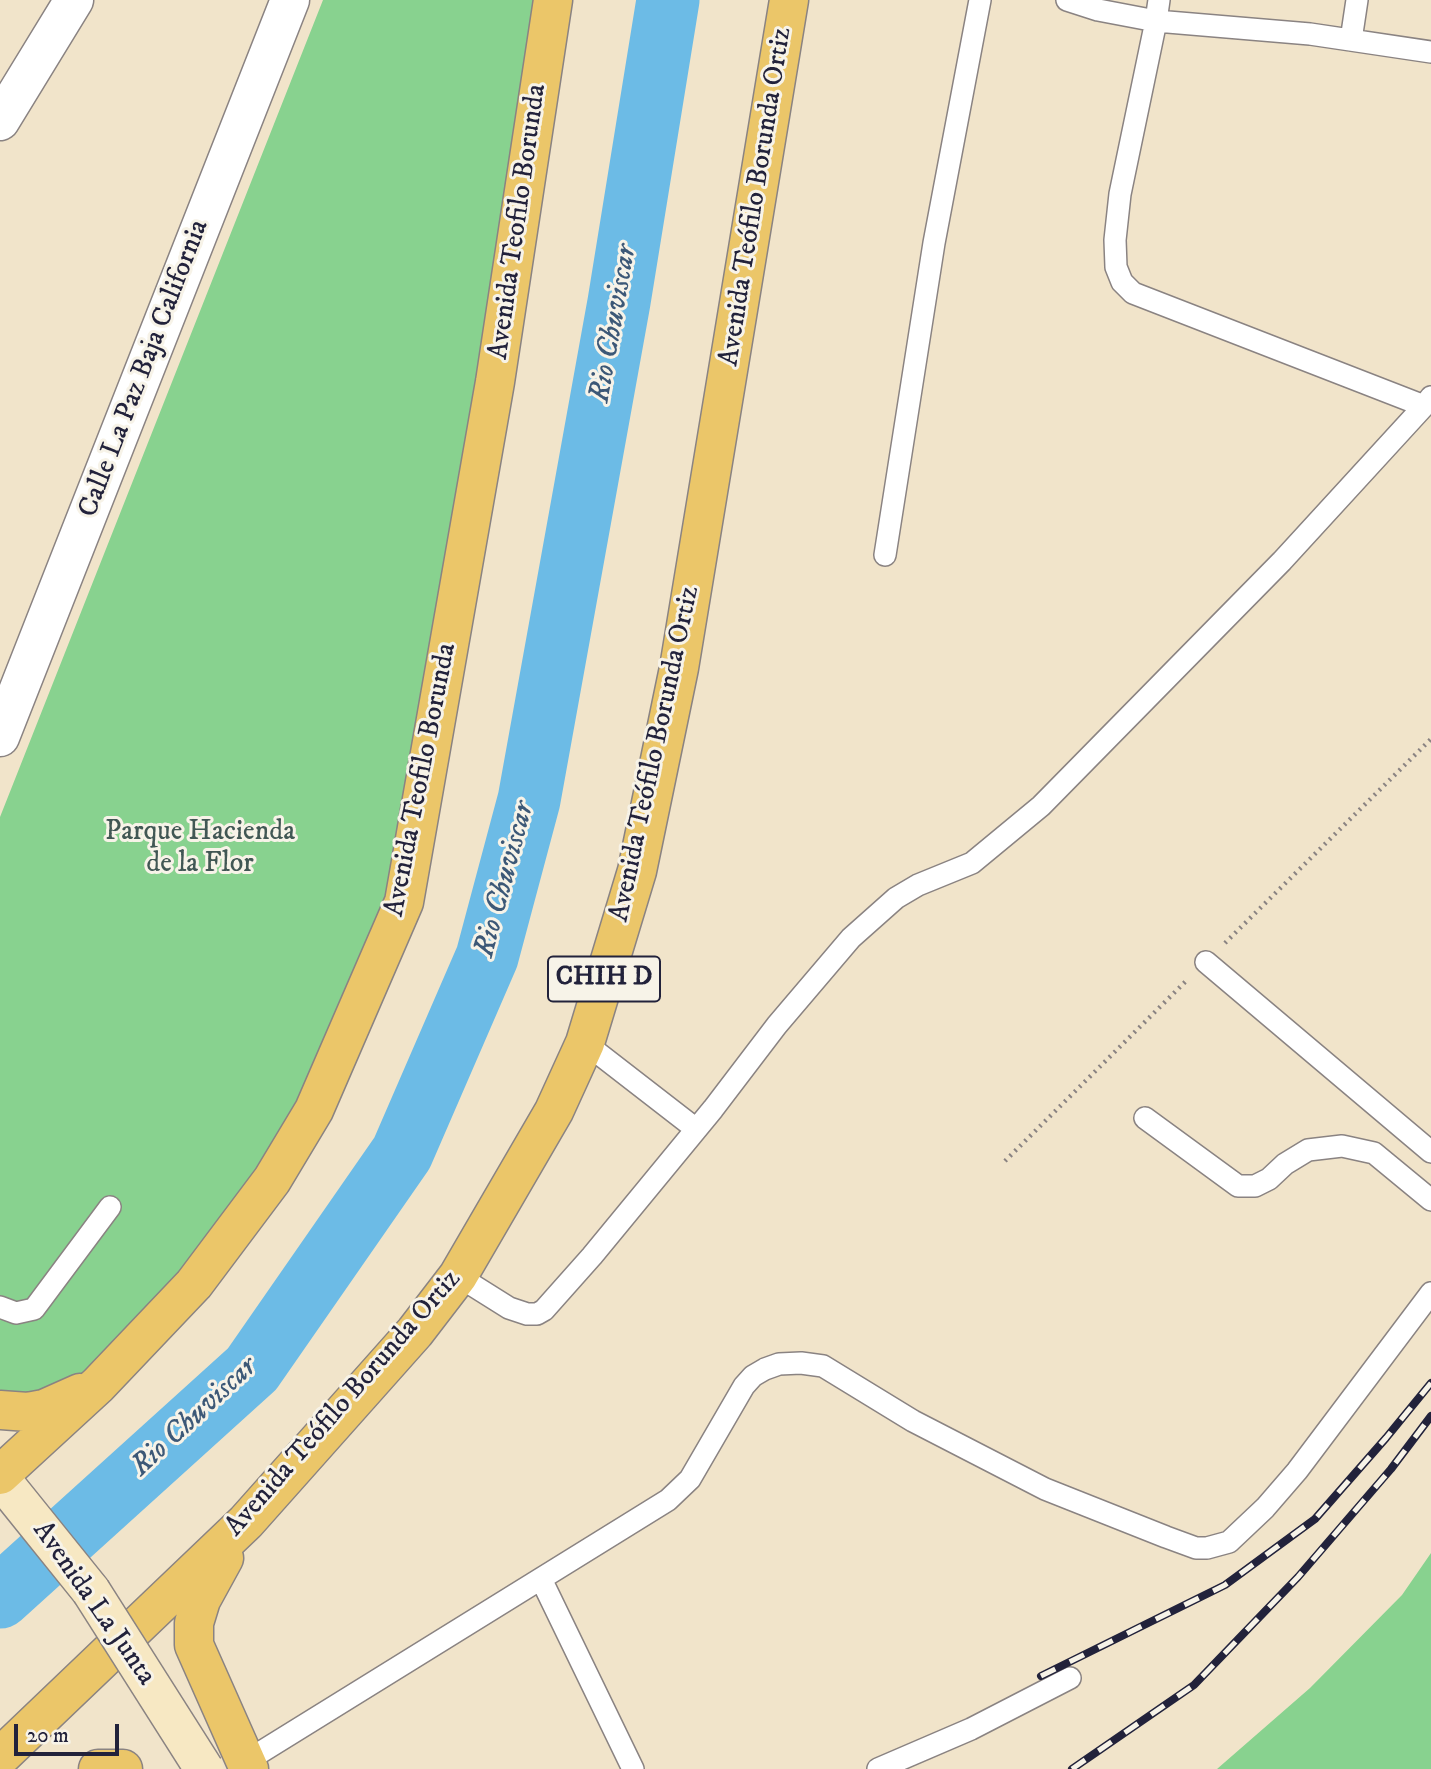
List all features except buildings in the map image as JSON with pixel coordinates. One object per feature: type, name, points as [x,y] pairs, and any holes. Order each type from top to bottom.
[{"type":"main road","name":"Avenida Teofilo Borunda","points":[[0,1476],[97,1385],[194,1284],[272,1180],[314,1110],[404,902],[495,382],[553,0]]},
{"type":"main road","name":"Avenida Teófilo Borunda Ortiz","points":[[0,1757],[246,1522],[415,1332],[458,1276],[554,1111],[585,1043],[637,871],[679,668],[789,0]]},
{"type":"main road","points":[[0,1410],[27,1412],[44,1409],[97,1385]]},
{"type":"main road","name":"Avenida La Junta","points":[[0,1476],[91,1591],[204,1769]]},
{"type":"main road","points":[[246,1522],[201,1600],[194,1623],[194,1645],[247,1766]]},
{"type":"main road","points":[[98,1769],[123,1769]]},
{"type":"street","points":[[0,121],[74,0]]},
{"type":"street","name":"Calle La Paz Baja California","points":[[0,737],[290,0]]},
{"type":"lane","points":[[885,555],[934,243],[980,0]]},
{"type":"lane","points":[[1068,0],[1098,10],[1158,10],[1258,28],[1431,52]]},
{"type":"lane","points":[[1350,40],[1357,0]]},
{"type":"lane","points":[[458,1276],[509,1308],[527,1314],[537,1314],[544,1310],[592,1256],[777,1025],[851,938],[896,898],[918,885],[972,863],[1041,806],[1282,561],[1428,402],[1152,301],[1133,293],[1122,282],[1116,267],[1115,240],[1121,194],[1158,10]]},
{"type":"lane","points":[[1206,962],[1431,1152]]},
{"type":"lane","points":[[585,1043],[696,1129]]},
{"type":"lane","points":[[1145,1118],[1238,1186],[1255,1186],[1269,1179],[1284,1164],[1308,1150],[1342,1146],[1374,1153],[1431,1200]]},
{"type":"lane","points":[[0,1307],[16,1312],[34,1308],[110,1206]]},
{"type":"lane","points":[[247,1766],[680,1490],[702,1459],[744,1386],[753,1376],[765,1369],[779,1364],[823,1366],[913,1421],[1045,1489],[1196,1548],[1218,1546],[1229,1542],[1243,1531],[1297,1471],[1431,1293]]},
{"type":"lane","points":[[541,1579],[633,1769]]},
{"type":"lane","points":[[878,1769],[971,1729],[1070,1678]]},
{"type":"green space","name":"Parque Hacienda de la Flor","points":[[323,0],[538,0],[395,902],[263,1183],[92,1383],[0,1403],[0,817]]},
{"type":"green space","points":[[1431,1553],[1431,1769],[1217,1769],[1310,1688],[1402,1595]]},
{"type":"waterway","name":"Rio Chuviscar","points":[[0,1597],[252,1369],[402,1153],[487,957],[529,800],[619,302],[668,0]]},
{"type":"railway","points":[[1041,1676],[1225,1585],[1315,1519],[1431,1383]]},
{"type":"railway","points":[[1072,1769],[1194,1685],[1298,1577],[1391,1469],[1431,1416]]}]
